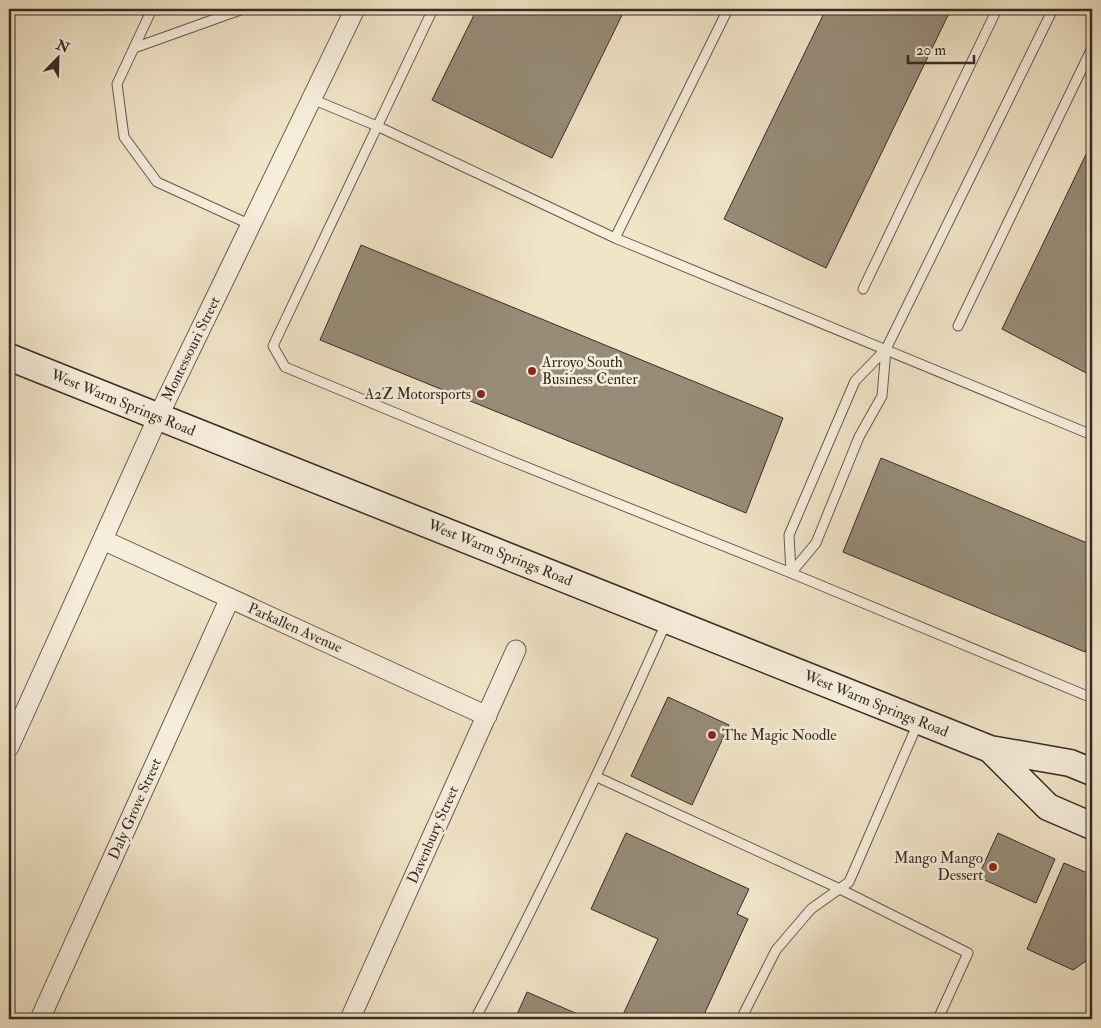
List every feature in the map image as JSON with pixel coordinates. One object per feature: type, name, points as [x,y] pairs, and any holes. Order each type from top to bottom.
[{"type":"main road","name":"West Warm Springs Road","points":[[9,357],[990,749],[1070,763],[1092,772]]},
{"type":"main road","name":"West Warm Springs Road","points":[[990,749],[1048,807],[1092,826]]},
{"type":"street","name":"Montessouri Street","points":[[9,747],[158,417],[355,9]]},
{"type":"street","name":"Parkallen Avenue","points":[[102,540],[487,716]]},
{"type":"street","name":"Daly Grove Street","points":[[40,1019],[230,598]]},
{"type":"street","name":"Davenbury Street","points":[[350,1019],[516,650]]},
{"type":"lane","points":[[152,9],[117,84],[124,137],[156,182],[251,225]]},
{"type":"lane","points":[[134,48],[243,9]]},
{"type":"lane","points":[[433,9],[273,346],[285,367],[1092,698]]},
{"type":"lane","points":[[616,238],[728,9]]},
{"type":"lane","points":[[863,289],[997,9]]},
{"type":"lane","points":[[791,573],[788,534],[855,381],[886,349],[1053,9]]},
{"type":"lane","points":[[958,326],[1092,48]]},
{"type":"lane","points":[[312,99],[377,126],[616,238],[1092,435]]},
{"type":"lane","points":[[791,573],[816,543],[859,437],[882,396],[886,349]]},
{"type":"lane","points":[[475,1019],[510,954],[596,777],[667,620]]},
{"type":"lane","points":[[741,1019],[776,950],[810,909],[850,882],[920,721]]},
{"type":"lane","points":[[596,777],[840,889],[968,953],[938,1019]]},
{"type":"building","points":[[477,9],[625,9],[552,158],[432,100]]},
{"type":"building","points":[[826,9],[951,9],[826,268],[724,219]]},
{"type":"building","points":[[1092,142],[1092,376],[1002,329]]},
{"type":"building","name":"Arroyo South Business Center","points":[[361,245],[783,418],[746,513],[320,340]]},
{"type":"building","points":[[881,458],[1092,545],[1092,635],[1085,652],[843,552]]},
{"type":"building","points":[[668,697],[729,725],[692,805],[631,776]]},
{"type":"building","points":[[626,833],[749,889],[737,914],[748,919],[702,1019],[621,1019],[658,939],[591,909]]},
{"type":"building","points":[[998,833],[1055,859],[1036,903],[978,877]]},
{"type":"building","points":[[1064,863],[1092,875],[1092,947],[1086,961],[1073,970],[1027,949]]},
{"type":"building","points":[[527,992],[589,1019],[515,1019]]},
{"type":"place","name":"Arroyo South Business Center","points":[[532,371]]},
{"type":"place","name":"A2Z Motorsports","points":[[481,394]]},
{"type":"place","name":"The Magic Noodle","points":[[712,735]]},
{"type":"place","name":"Mango Mango Dessert","points":[[993,867]]}]
